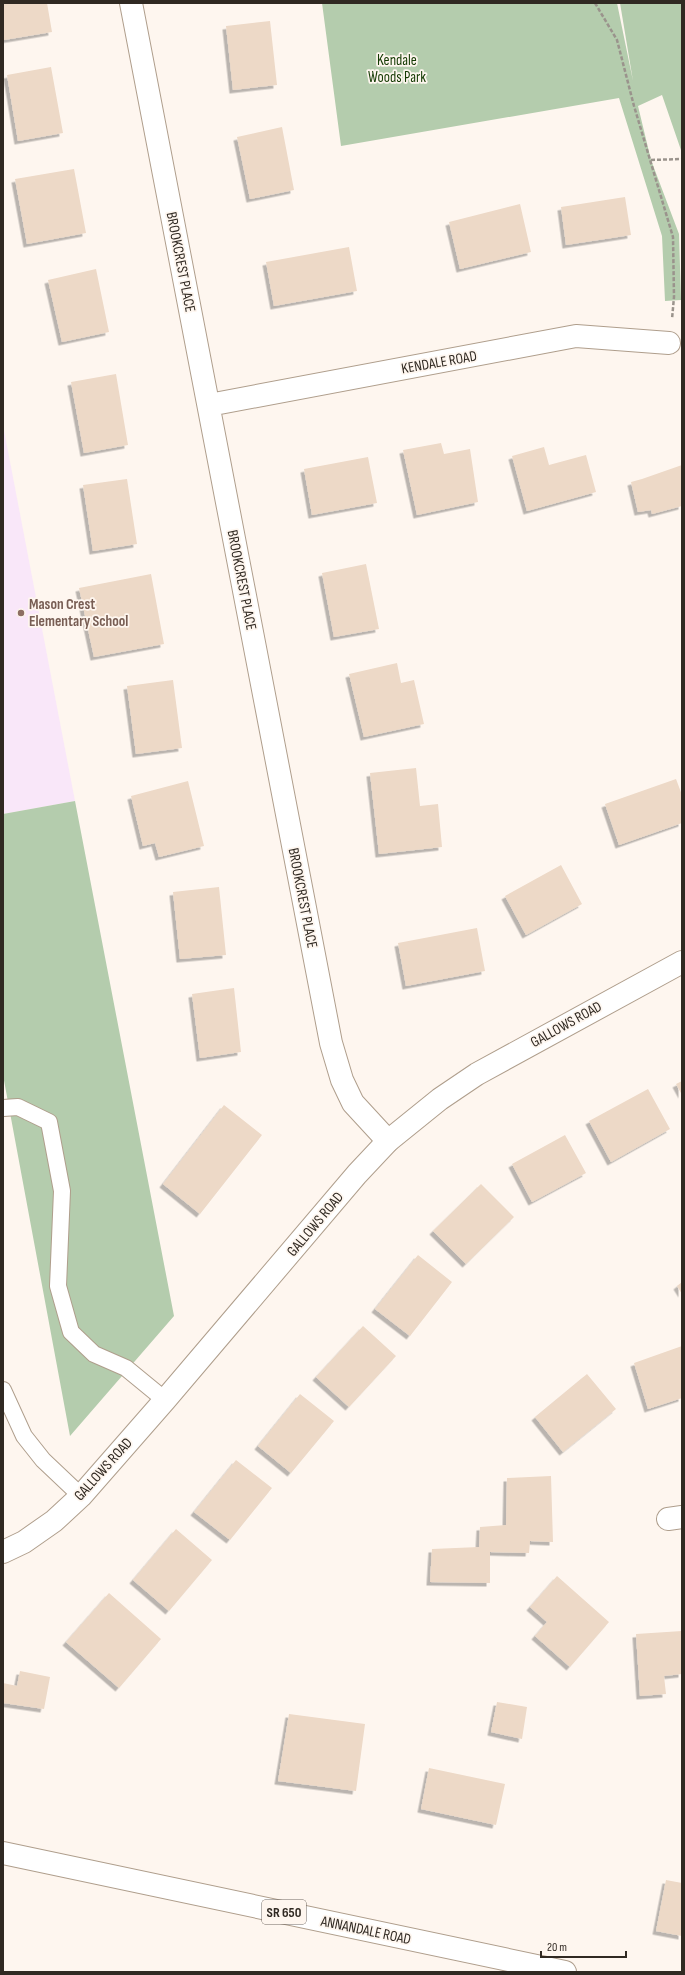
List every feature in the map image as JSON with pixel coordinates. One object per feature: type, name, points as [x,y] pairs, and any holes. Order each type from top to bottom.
[{"type":"street","name":"BROOKCREST PLACE","points":[[131,3],[331,1044],[342,1080],[353,1103],[388,1141]]},
{"type":"street","name":"KENDALE ROAD","points":[[209,405],[576,336],[670,344]]},
{"type":"street","name":"GALLOWS ROAD","points":[[3,1552],[24,1542],[54,1520],[81,1496],[165,1400],[357,1174],[388,1141],[440,1099],[477,1074],[682,962]]},
{"type":"street","name":"ANNANDALE ROAD","points":[[3,1853],[529,1968],[565,1972]]},
{"type":"lane","points":[[3,1108],[18,1107],[49,1122],[62,1191],[58,1286],[71,1332],[94,1354],[126,1368],[165,1400]]},
{"type":"lane","points":[[3,1390],[24,1436],[43,1460],[81,1496]]},
{"type":"path","points":[[596,3],[617,40],[673,237],[674,297],[670,344]]},
{"type":"path","points":[[651,160],[682,159]]},
{"type":"shaded area","name":"Mason Crest Elementary School","points":[[3,425],[75,801],[3,814]]},
{"type":"green space","name":"Kendale Woods Park","points":[[322,3],[617,3],[633,81],[620,3],[682,3],[682,153],[662,95],[638,106],[651,160],[679,234],[681,300],[665,301],[662,236],[619,98],[341,146]]},
{"type":"green space","points":[[75,801],[174,1316],[70,1436],[3,1075],[3,814]]},
{"type":"building","points":[[3,3],[47,3],[52,32],[4,40]]},
{"type":"building","points":[[270,21],[277,85],[233,90],[226,26]]},
{"type":"building","points":[[51,67],[63,133],[18,141],[7,75]]},
{"type":"building","points":[[282,127],[294,190],[250,199],[237,137]]},
{"type":"building","points":[[74,169],[86,233],[27,244],[15,179]]},
{"type":"building","points":[[625,197],[631,235],[566,245],[561,207]]},
{"type":"building","points":[[520,204],[531,252],[460,269],[449,222]]},
{"type":"building","points":[[349,247],[357,291],[274,306],[266,262]]},
{"type":"building","points":[[96,269],[109,332],[62,342],[48,280]]},
{"type":"building","points":[[116,374],[128,445],[84,453],[71,382]]},
{"type":"building","points":[[441,443],[444,454],[470,449],[478,502],[417,515],[403,450]]},
{"type":"building","points":[[544,447],[549,465],[586,455],[596,492],[527,511],[512,456]]},
{"type":"building","points":[[368,457],[377,503],[312,515],[304,469]]},
{"type":"building","points":[[682,465],[682,506],[652,514],[651,510],[638,512],[631,482]]},
{"type":"building","points":[[127,479],[137,544],[93,551],[83,485]]},
{"type":"building","points":[[366,564],[379,629],[334,637],[322,573]]},
{"type":"building","points":[[151,574],[164,644],[94,657],[79,588]]},
{"type":"building","points":[[397,663],[401,683],[414,680],[424,724],[364,737],[349,674]]},
{"type":"building","points":[[173,680],[182,748],[136,754],[127,686]]},
{"type":"building","points":[[416,768],[420,806],[438,804],[442,847],[379,854],[370,773]]},
{"type":"building","points":[[676,779],[682,795],[682,823],[619,845],[605,804]]},
{"type":"building","points":[[188,781],[204,846],[159,857],[155,843],[143,846],[131,796]]},
{"type":"building","points":[[561,865],[582,904],[526,935],[505,896]]},
{"type":"building","points":[[219,887],[226,955],[180,959],[173,892]]},
{"type":"building","points":[[477,928],[485,971],[406,986],[398,943]]},
{"type":"building","points":[[234,988],[241,1052],[200,1058],[192,994]]},
{"type":"building","points":[[682,1081],[682,1095],[676,1084]]},
{"type":"building","points":[[648,1089],[670,1129],[611,1162],[589,1121]]},
{"type":"building","points":[[224,1105],[262,1135],[200,1214],[163,1184]]},
{"type":"building","points":[[565,1135],[586,1173],[532,1202],[512,1164]]},
{"type":"building","points":[[481,1184],[514,1217],[466,1264],[433,1231]]},
{"type":"building","points":[[418,1255],[452,1282],[410,1336],[375,1309]]},
{"type":"building","points":[[682,1282],[682,1294],[677,1286]]},
{"type":"building","points":[[363,1326],[396,1356],[349,1407],[316,1377]]},
{"type":"building","points":[[682,1346],[682,1398],[648,1409],[634,1363]]},
{"type":"building","points":[[587,1374],[616,1409],[563,1452],[535,1417]]},
{"type":"building","points":[[300,1394],[334,1421],[291,1473],[258,1446]]},
{"type":"building","points":[[236,1460],[272,1488],[230,1540],[194,1512]]},
{"type":"building","points":[[551,1476],[553,1542],[530,1541],[529,1553],[490,1552],[490,1583],[430,1582],[432,1549],[479,1547],[480,1527],[506,1525],[507,1478]]},
{"type":"building","points":[[176,1529],[212,1560],[169,1611],[133,1580]]},
{"type":"building","points":[[557,1576],[609,1622],[570,1667],[535,1636],[547,1622],[530,1607]]},
{"type":"building","points":[[109,1593],[161,1639],[119,1688],[66,1642]]},
{"type":"building","points":[[682,1631],[682,1674],[664,1676],[666,1694],[640,1696],[636,1634]]},
{"type":"building","points":[[20,1671],[50,1677],[44,1709],[3,1703],[3,1683],[17,1686]]},
{"type":"building","points":[[497,1702],[527,1707],[522,1739],[491,1732]]},
{"type":"building","points":[[289,1714],[365,1724],[356,1791],[278,1781]]},
{"type":"building","points":[[429,1768],[505,1784],[496,1825],[421,1809]]},
{"type":"building","points":[[666,1880],[682,1883],[682,1936],[656,1931]]},
{"type":"place","name":"Mason Crest Elementary School","points":[[21,613]]}]
